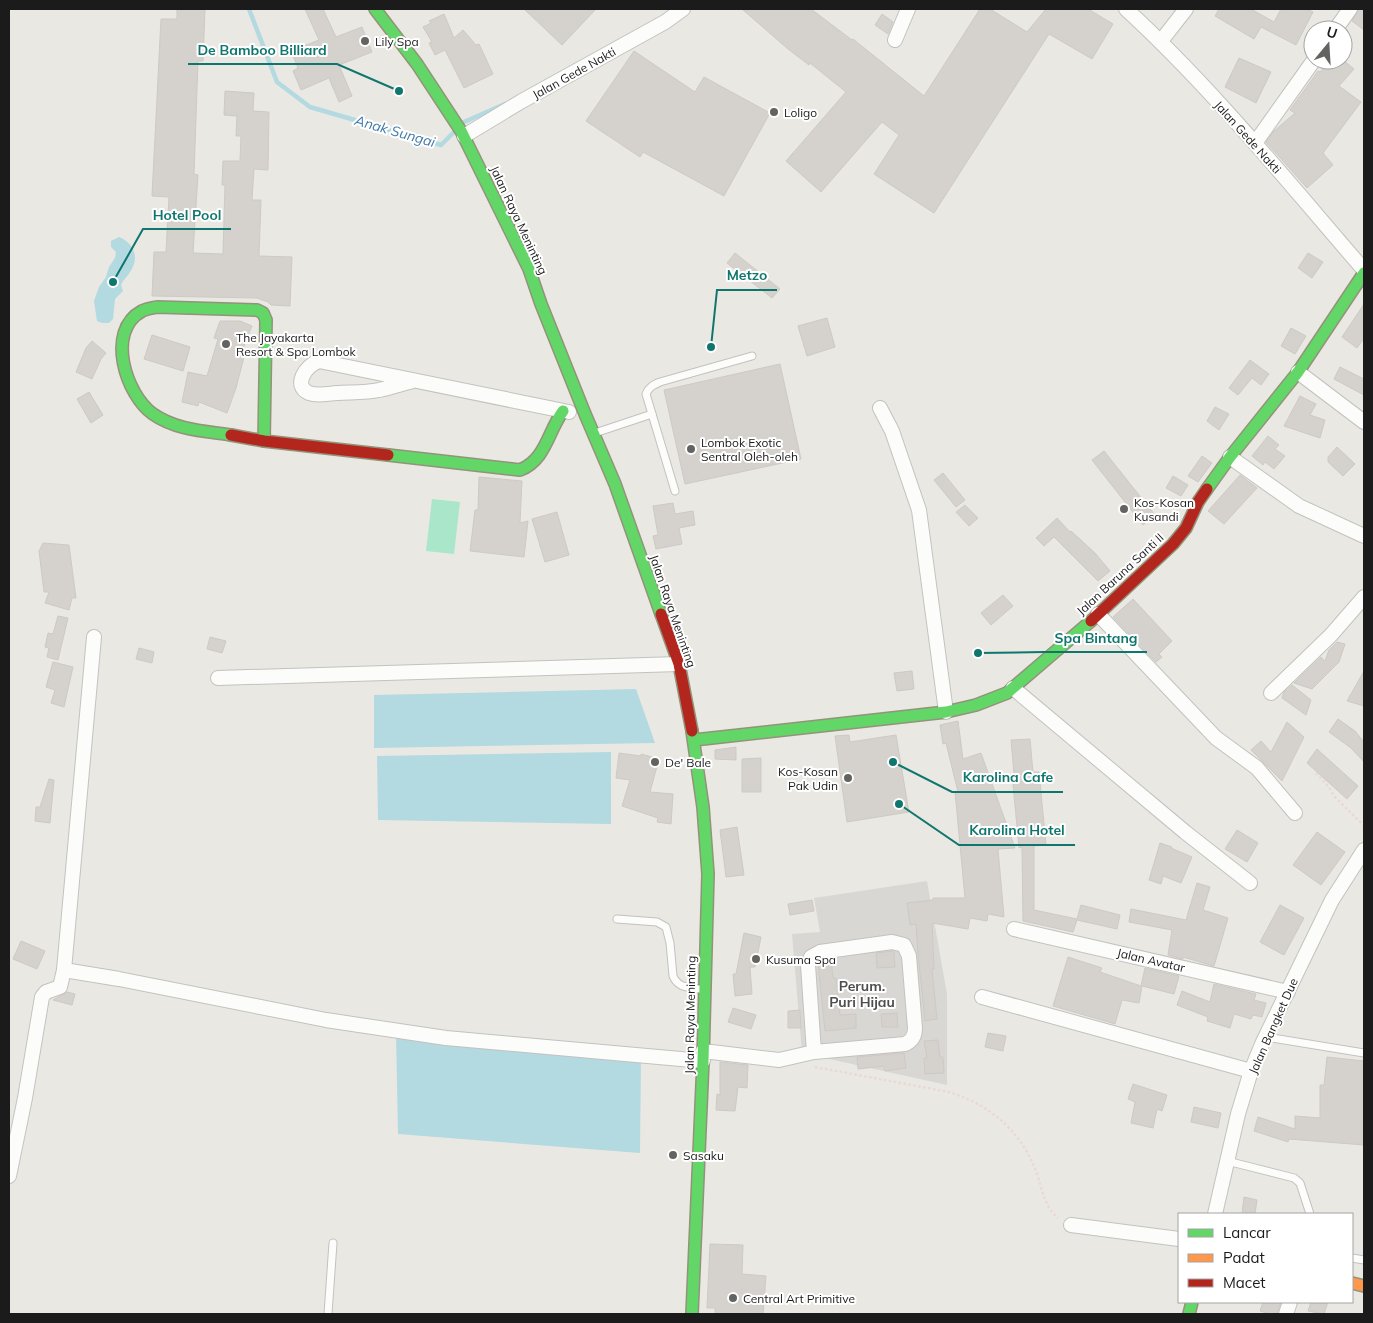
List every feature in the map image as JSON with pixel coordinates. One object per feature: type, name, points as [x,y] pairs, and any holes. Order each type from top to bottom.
[{"type":"main road","name":"Jalan Raya Meninting","points":[[375,9],[417,64],[462,134],[502,210],[529,269],[541,304],[615,484],[679,664],[694,740],[703,807],[708,874],[703,1056],[692,1314]]},
{"type":"main road","name":"Jalan Baruna Santi II","points":[[694,740],[946,712],[1007,693],[1098,614],[1173,544],[1186,528],[1198,502],[1230,457],[1298,372],[1364,271]]},
{"type":"main road","points":[[264,441],[266,320],[263,313],[257,310],[157,307],[141,311],[133,318],[127,327],[124,337],[123,364],[125,374],[134,393],[147,410],[175,425],[264,441],[520,470],[531,466],[537,460],[545,448],[562,411]]},
{"type":"street","name":"Jalan Gede Nakti","points":[[462,134],[666,22],[683,9]]},
{"type":"street","points":[[895,40],[908,9]]},
{"type":"street","name":"Jalan Gede Nakti","points":[[1126,9],[1161,41],[1255,143],[1364,271]]},
{"type":"street","points":[[1161,41],[1186,9]]},
{"type":"street","points":[[1342,20],[1350,9]]},
{"type":"street","points":[[1255,143],[1307,70]]},
{"type":"street","points":[[413,381],[377,390],[323,394],[308,393],[302,384],[302,377],[308,366],[319,362],[585,414]]},
{"type":"street","points":[[1298,372],[1364,422]]},
{"type":"street","points":[[880,408],[892,430],[918,510],[946,712]]},
{"type":"street","points":[[1230,457],[1298,506],[1364,536]]},
{"type":"street","points":[[1271,694],[1331,635],[1364,598]]},
{"type":"street","points":[[1098,614],[1216,738],[1257,768],[1295,813]]},
{"type":"street","points":[[9,1176],[26,1098],[42,997],[46,992],[60,987],[64,970],[94,637]]},
{"type":"street","points":[[218,678],[679,664]]},
{"type":"street","points":[[1013,688],[1184,832],[1250,883]]},
{"type":"street","name":"Jalan Bangket Due","points":[[1215,1213],[1238,1114],[1251,1071],[1332,900],[1364,850]]},
{"type":"street","name":"Jalan Avatar","points":[[1014,929],[1288,992]]},
{"type":"street","points":[[64,970],[326,1020],[428,1035],[779,1060],[814,1052],[905,1044],[909,1042],[914,1037],[915,1028],[909,956],[904,945],[892,942],[820,952],[811,957],[808,965],[814,1052]]},
{"type":"street","points":[[982,997],[1251,1071]]},
{"type":"street","points":[[1071,1225],[1178,1239]]},
{"type":"lane","points":[[675,491],[646,394],[650,387],[660,382],[752,356]]},
{"type":"lane","points":[[593,434],[652,414]]},
{"type":"lane","points":[[617,919],[662,924],[666,927],[670,943],[672,976],[674,980],[680,986],[705,989]]},
{"type":"lane","points":[[1266,1037],[1364,1054]]},
{"type":"lane","points":[[1227,1161],[1294,1178],[1300,1183],[1310,1213]]},
{"type":"lane","points":[[328,1314],[333,1243]]},
{"type":"path","points":[[1316,774],[1328,786],[1335,797],[1364,826]]},
{"type":"path","points":[[808,1066],[949,1092],[963,1096],[988,1109],[1009,1127],[1018,1138],[1032,1162],[1046,1205],[1057,1217],[1071,1225]]},
{"type":"shaded area","name":"Perum. Puri Hijau","points":[[927,881],[947,994],[947,1085],[802,1053],[792,934],[820,932],[814,898]]},
{"type":"green space","points":[[432,499],[460,502],[454,554],[426,551]]},
{"type":"water","points":[[119,237],[132,247],[135,261],[121,285],[123,291],[115,299],[113,319],[109,323],[102,323],[97,321],[94,301],[99,287],[115,258],[116,252],[111,247],[111,241]]},
{"type":"water","points":[[636,689],[655,743],[374,748],[374,695]]},
{"type":"water","points":[[611,752],[611,824],[378,820],[377,756]]},
{"type":"water","points":[[396,1032],[641,1056],[640,1153],[398,1134]]},
{"type":"building","points":[[177,9],[205,9],[203,61],[198,61],[194,174],[198,175],[193,253],[223,254],[225,185],[222,185],[223,161],[240,161],[241,136],[236,136],[237,116],[224,115],[225,91],[254,93],[253,111],[269,112],[268,170],[254,169],[252,200],[261,200],[259,256],[292,257],[290,306],[271,305],[257,298],[152,296],[154,252],[166,252],[169,197],[152,196],[161,19],[177,19]]},
{"type":"building","points":[[305,9],[323,9],[336,37],[362,27],[372,52],[339,65],[352,96],[339,102],[329,78],[301,90],[293,71],[298,68],[291,51],[319,40]]},
{"type":"building","points":[[524,9],[596,9],[562,45]]},
{"type":"building","points":[[742,9],[811,9],[853,39],[924,96],[980,9],[990,9],[1027,32],[1046,9],[1088,9],[1113,24],[1092,59],[1049,34],[934,213],[874,174],[899,135],[882,122],[821,192],[786,161],[846,92],[810,63],[809,65],[788,49]]},
{"type":"building","points":[[1219,9],[1251,9],[1274,22],[1281,9],[1306,9],[1313,12],[1309,20],[1303,20],[1303,31],[1296,45],[1261,27],[1254,39],[1215,16]]},
{"type":"building","points":[[1359,9],[1364,9],[1364,30],[1353,20]]},
{"type":"building","points":[[444,14],[454,38],[463,30],[476,45],[479,44],[493,74],[464,88],[445,50],[435,55],[429,43],[432,42],[423,27],[431,23],[429,21]]},
{"type":"building","points":[[882,14],[893,22],[888,34],[875,25]]},
{"type":"building","points":[[634,51],[695,92],[704,77],[770,113],[724,196],[643,152],[640,157],[586,121]]},
{"type":"building","points":[[1239,58],[1271,72],[1256,103],[1225,87]]},
{"type":"building","points":[[1353,68],[1354,69],[1339,86],[1361,102],[1323,153],[1333,165],[1307,188],[1266,142],[1273,132],[1295,113],[1290,110],[1318,71],[1322,70],[1353,70]]},
{"type":"building","points":[[735,253],[780,289],[772,298],[727,263]]},
{"type":"building","points":[[1308,253],[1323,262],[1312,278],[1298,268]]},
{"type":"building","points":[[1364,304],[1364,338],[1357,348],[1342,337]]},
{"type":"building","points":[[827,318],[835,347],[807,356],[798,326]]},
{"type":"building","points":[[220,321],[240,321],[252,326],[240,356],[244,357],[227,413],[199,402],[198,406],[182,402],[188,372],[207,376],[218,339],[214,338]]},
{"type":"building","points":[[1291,328],[1306,336],[1295,354],[1281,346]]},
{"type":"building","points":[[152,335],[190,347],[183,371],[144,359]]},
{"type":"building","points":[[92,341],[106,353],[101,359],[92,379],[76,372],[86,348]]},
{"type":"building","points":[[1250,360],[1269,374],[1261,385],[1252,378],[1238,395],[1229,388]]},
{"type":"building","points":[[780,364],[801,459],[685,484],[664,390]]},
{"type":"building","points":[[1340,367],[1364,379],[1364,395],[1334,379]]},
{"type":"building","points":[[89,392],[103,415],[91,423],[77,399]]},
{"type":"building","points":[[1300,396],[1316,404],[1310,415],[1325,420],[1320,438],[1284,426]]},
{"type":"building","points":[[1215,407],[1229,414],[1219,430],[1207,421]]},
{"type":"building","points":[[1268,436],[1279,445],[1275,449],[1285,456],[1274,469],[1265,462],[1263,465],[1252,456]]},
{"type":"building","points":[[1337,447],[1355,464],[1343,476],[1328,462],[1328,457]]},
{"type":"building","points":[[1104,451],[1155,515],[1143,525],[1092,460]]},
{"type":"building","points":[[1202,456],[1212,463],[1198,482],[1188,476]]},
{"type":"building","points":[[943,473],[965,500],[956,507],[934,480]]},
{"type":"building","points":[[1240,475],[1257,488],[1224,524],[1208,511]]},
{"type":"building","points":[[1173,476],[1188,485],[1181,496],[1166,488]]},
{"type":"building","points":[[479,477],[522,481],[520,523],[528,521],[524,557],[470,551],[475,510],[478,510]]},
{"type":"building","points":[[673,503],[675,514],[693,511],[695,525],[679,528],[682,544],[656,549],[653,536],[658,535],[653,506]]},
{"type":"building","points":[[965,505],[978,518],[969,526],[956,512]]},
{"type":"building","points":[[557,512],[569,555],[545,562],[532,519]]},
{"type":"building","points":[[1057,518],[1095,553],[1110,571],[1098,581],[1054,537],[1044,546],[1036,538]]},
{"type":"building","points":[[43,543],[69,545],[76,598],[72,598],[69,610],[45,603],[49,592],[44,592],[39,551]]},
{"type":"building","points":[[1003,595],[1013,606],[991,625],[981,613]]},
{"type":"building","points":[[1133,599],[1172,641],[1159,654],[1162,657],[1156,662],[1113,617]]},
{"type":"building","points":[[58,616],[68,618],[58,660],[47,657],[49,648],[45,647],[48,633],[53,634]]},
{"type":"building","points":[[210,637],[226,641],[222,653],[207,649]]},
{"type":"building","points":[[1337,642],[1345,644],[1339,662],[1312,689],[1294,683],[1321,657],[1325,661],[1329,650]]},
{"type":"building","points":[[139,648],[154,652],[152,663],[136,659]]},
{"type":"building","points":[[53,662],[73,667],[64,707],[51,703],[55,690],[46,687]]},
{"type":"building","points":[[912,671],[914,689],[897,691],[894,673]]},
{"type":"building","points":[[1364,671],[1364,706],[1347,701]]},
{"type":"building","points":[[1292,685],[1311,700],[1306,715],[1282,698],[1284,692]]},
{"type":"building","points":[[1338,719],[1355,731],[1364,742],[1364,762],[1351,748],[1329,732]]},
{"type":"building","points":[[958,721],[963,759],[981,753],[1015,848],[998,849],[1004,917],[988,914],[987,921],[970,918],[968,929],[932,923],[934,969],[932,969],[937,1019],[925,1021],[916,924],[910,925],[907,903],[933,900],[933,898],[965,898],[955,792],[958,792],[946,743],[943,744],[940,725]]},
{"type":"building","points":[[1287,722],[1304,737],[1282,781],[1251,750],[1261,741],[1271,752]]},
{"type":"building","points":[[849,735],[850,742],[896,735],[909,812],[847,822],[835,736]]},
{"type":"building","points":[[1030,739],[1033,772],[1039,772],[1046,845],[1034,846],[1034,910],[1077,919],[1081,905],[1120,915],[1117,929],[1077,920],[1073,932],[1023,921],[1022,847],[1019,848],[1012,774],[1014,774],[1011,740]]},
{"type":"building","points":[[736,747],[736,760],[715,759],[715,750]]},
{"type":"building","points":[[1317,749],[1358,786],[1347,799],[1307,763]]},
{"type":"building","points":[[619,753],[641,756],[641,754],[659,759],[650,792],[673,794],[671,824],[657,822],[658,818],[622,806],[630,780],[616,778]]},
{"type":"building","points":[[761,758],[761,792],[742,792],[742,759]]},
{"type":"building","points":[[49,779],[54,780],[50,823],[35,821],[36,807],[40,807]]},
{"type":"building","points":[[737,827],[744,875],[726,877],[720,830]]},
{"type":"building","points":[[1237,830],[1258,843],[1247,862],[1225,849]]},
{"type":"building","points":[[1317,832],[1345,852],[1321,885],[1293,865]]},
{"type":"building","points":[[1160,843],[1192,857],[1181,883],[1163,876],[1161,884],[1149,880]]},
{"type":"building","points":[[1197,883],[1210,887],[1203,910],[1228,918],[1214,966],[1183,957],[1183,959],[1168,955],[1172,930],[1129,922],[1131,909],[1186,920]]},
{"type":"building","points":[[812,900],[814,911],[790,915],[788,904]]},
{"type":"building","points":[[1280,905],[1304,918],[1284,955],[1260,942]]},
{"type":"building","points":[[744,933],[761,937],[755,967],[750,967],[752,994],[735,996],[733,974],[736,974]]},
{"type":"building","points":[[21,941],[45,951],[37,969],[13,959]]},
{"type":"building","points":[[894,952],[895,967],[877,968],[876,953]]},
{"type":"building","points":[[1068,957],[1102,968],[1100,972],[1141,986],[1145,968],[1179,976],[1174,994],[1142,986],[1139,1003],[1122,1000],[1115,1024],[1053,1006]]},
{"type":"building","points":[[831,959],[833,978],[836,978],[840,1015],[856,1014],[856,1028],[825,1031],[818,963]]},
{"type":"building","points":[[1214,984],[1256,994],[1254,1000],[1266,1003],[1262,1017],[1253,1015],[1251,1019],[1234,1014],[1230,1028],[1207,1021],[1208,1017],[1177,1005],[1182,991],[1210,1002]]},
{"type":"building","points":[[67,992],[75,994],[72,1005],[53,1000]]},
{"type":"building","points":[[733,1008],[756,1015],[751,1029],[728,1022]]},
{"type":"building","points":[[800,1010],[801,1028],[788,1028],[788,1011]]},
{"type":"building","points":[[897,1013],[898,1027],[882,1027],[881,1014]]},
{"type":"building","points":[[988,1033],[1006,1036],[1003,1051],[985,1047]]},
{"type":"building","points":[[938,1040],[940,1057],[943,1057],[944,1073],[925,1074],[924,1058],[927,1058],[924,1041]]},
{"type":"building","points":[[904,1053],[906,1068],[885,1071],[884,1066],[858,1069],[857,1057]]},
{"type":"building","points":[[1327,1057],[1364,1061],[1364,1145],[1289,1139],[1288,1142],[1254,1131],[1258,1117],[1295,1129],[1295,1116],[1320,1118],[1320,1085],[1324,1085]]},
{"type":"building","points":[[720,1062],[748,1065],[747,1088],[738,1087],[735,1111],[716,1110],[717,1094],[720,1095]]},
{"type":"building","points":[[1133,1084],[1167,1095],[1162,1111],[1157,1109],[1153,1128],[1131,1123],[1135,1102],[1128,1099]]},
{"type":"building","points":[[1194,1107],[1221,1113],[1218,1128],[1191,1122]]},
{"type":"building","points":[[1244,1197],[1257,1200],[1255,1213],[1242,1213]]},
{"type":"building","points":[[710,1244],[743,1245],[742,1274],[766,1276],[763,1314],[715,1314],[715,1308],[707,1308]]},
{"type":"building","points":[[1263,1303],[1281,1303],[1277,1314],[1260,1311]]},
{"type":"building","points":[[1311,1303],[1328,1303],[1324,1314],[1308,1311]]},
{"type":"waterway","name":"Anak Sungai","points":[[249,9],[277,82],[310,107],[441,145],[453,133]]},
{"type":"waterway","name":"Anak Sungai","points":[[464,122],[505,104]]},
{"type":"traffic: fast","points":[[375,9],[417,64],[461,131],[529,269],[541,304],[615,484],[661,614]]},
{"type":"traffic: fast","points":[[1207,489],[1298,372],[1364,273]]},
{"type":"traffic: fast","points":[[231,435],[181,427],[153,414],[143,405],[128,378],[122,347],[124,333],[131,320],[142,311],[157,307],[257,310],[263,313],[266,320],[264,441]]},
{"type":"traffic: fast","points":[[388,455],[520,470],[536,459],[563,411]]},
{"type":"traffic: fast","points":[[694,740],[946,712],[976,705],[1007,693],[1091,621]]},
{"type":"traffic: fast","points":[[692,731],[703,807],[708,874],[703,1061],[692,1314]]},
{"type":"traffic: fast","points":[[1189,1314],[1192,1303]]},
{"type":"traffic: slow","points":[[1353,1283],[1364,1286]]},
{"type":"traffic: jam","points":[[231,435],[264,441],[388,455]]},
{"type":"traffic: jam","points":[[1091,621],[1173,544],[1186,528],[1198,502],[1207,489]]},
{"type":"traffic: jam","points":[[661,614],[679,664],[692,731]]},
{"type":"place","name":"Lily Spa","points":[[365,41]]},
{"type":"place","name":"De Bamboo Billiard","points":[[399,91]]},
{"type":"place","name":"Loligo","points":[[774,112]]},
{"type":"place","name":"Hotel Pool","points":[[113,282]]},
{"type":"place","name":"The Jayakarta Resort & Spa Lombok","points":[[226,344]]},
{"type":"place","name":"Metzo","points":[[711,347]]},
{"type":"place","name":"Lombok Exotic Sentral Oleh-oleh","points":[[691,449]]},
{"type":"place","name":"Kos-Kosan Kusandi","points":[[1124,509]]},
{"type":"place","name":"Spa Bintang","points":[[978,653]]},
{"type":"place","name":"De' Bale","points":[[655,762]]},
{"type":"place","name":"Karolina Cafe","points":[[893,762]]},
{"type":"place","name":"Kos-Kosan Pak Udin","points":[[848,778]]},
{"type":"place","name":"Karolina Hotel","points":[[899,804]]},
{"type":"place","name":"Kusuma Spa","points":[[756,959]]},
{"type":"place","name":"Sasaku","points":[[673,1155]]},
{"type":"place","name":"Central Art Primitive","points":[[733,1298]]},
{"type":"district","name":"Perum. Puri Hijau","points":[[862,994]]}]
